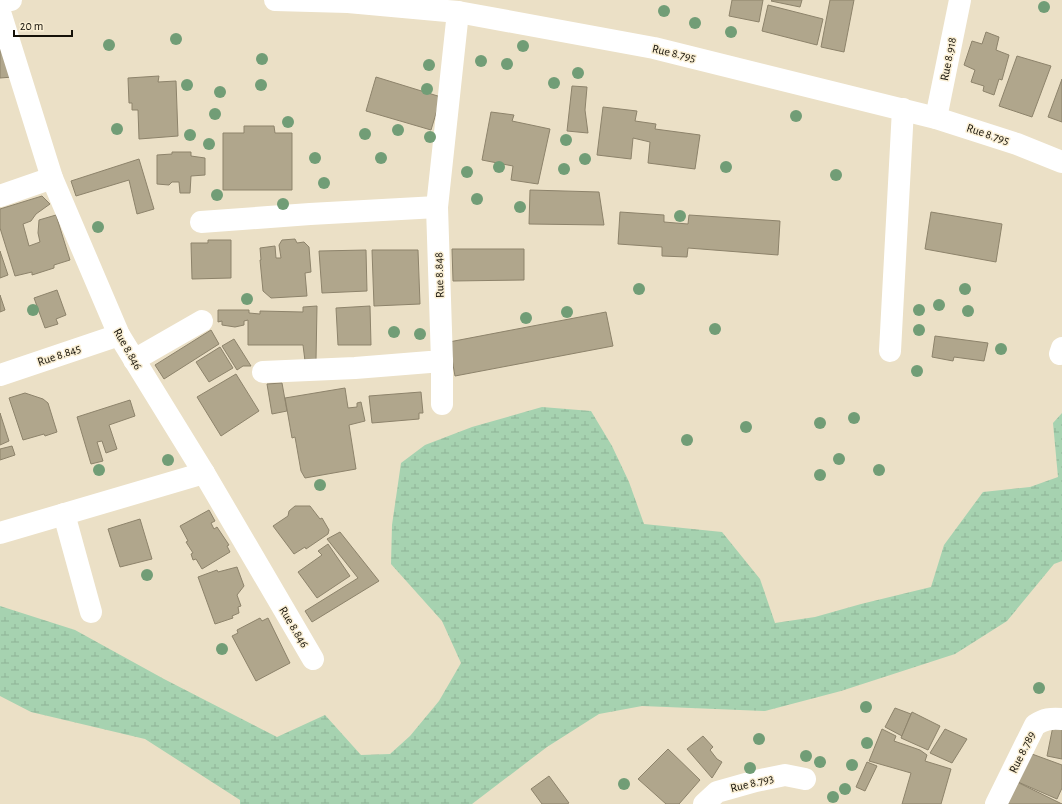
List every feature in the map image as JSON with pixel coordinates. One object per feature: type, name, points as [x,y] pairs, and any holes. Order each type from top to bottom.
[{"type":"main road","points":[[0,1],[11,0]]},
{"type":"main road","name":"Rue 8.795","points":[[275,0],[348,2],[458,12],[654,48],[936,118],[1017,144],[1062,162]]},
{"type":"main road","name":"Rue 8.918","points":[[936,118],[960,0]]},
{"type":"main road","name":"Rue 8.846","points":[[0,12],[52,178],[119,335],[204,473],[313,659]]},
{"type":"main road","name":"Rue 8.848","points":[[442,404],[437,206],[458,12]]},
{"type":"main road","points":[[890,351],[903,109]]},
{"type":"main road","points":[[0,196],[52,178]]},
{"type":"main road","points":[[201,222],[437,206]]},
{"type":"main road","points":[[134,360],[202,321]]},
{"type":"main road","name":"Rue 8.845","points":[[0,375],[119,335]]},
{"type":"main road","points":[[263,372],[354,368],[442,361]]},
{"type":"main road","points":[[0,533],[204,473]]},
{"type":"main road","points":[[64,514],[91,612]]},
{"type":"main road","name":"Rue 8.789","points":[[996,804],[1035,725],[1043,720],[1052,718],[1062,719]]},
{"type":"main road","name":"Rue 8.793","points":[[704,804],[717,792],[756,781],[786,775],[805,779]]},
{"type":"green space","points":[[542,407],[591,411],[612,446],[629,482],[644,524],[722,532],[760,579],[775,623],[815,617],[931,587],[944,545],[983,492],[1030,487],[1058,477],[1053,423],[1062,413],[1062,561],[1054,564],[1007,621],[955,654],[841,691],[765,711],[642,706],[599,714],[547,747],[472,804],[240,804],[240,800],[145,739],[31,712],[0,696],[0,606],[75,630],[164,679],[277,737],[325,715],[361,755],[390,754],[410,736],[439,701],[461,663],[442,621],[391,564],[392,525],[401,463],[425,445],[472,427]]},
{"type":"building","points":[[732,0],[763,0],[759,22],[729,16]]},
{"type":"building","points":[[802,0],[800,7],[771,1]]},
{"type":"building","points":[[830,0],[854,0],[844,52],[821,47]]},
{"type":"building","points":[[768,5],[823,19],[817,45],[762,31]]},
{"type":"building","points":[[986,32],[999,37],[996,50],[1009,55],[1002,80],[999,79],[994,95],[983,91],[984,86],[971,82],[975,70],[964,65],[972,41],[982,44]]},
{"type":"building","points":[[0,36],[13,77],[0,78]]},
{"type":"building","points":[[1017,56],[1051,66],[1032,117],[999,106]]},
{"type":"building","points":[[159,76],[158,82],[176,81],[178,136],[139,139],[138,110],[132,110],[132,103],[129,103],[128,78]]},
{"type":"building","points":[[376,77],[441,97],[431,130],[366,111]]},
{"type":"building","points":[[1062,79],[1062,122],[1048,117]]},
{"type":"building","points":[[572,86],[587,87],[585,110],[588,133],[567,131]]},
{"type":"building","points":[[603,107],[637,111],[635,121],[656,124],[655,129],[700,135],[695,169],[648,163],[650,142],[633,138],[631,159],[597,155]]},
{"type":"building","points":[[491,112],[514,115],[512,121],[550,129],[538,184],[511,180],[513,166],[482,160]]},
{"type":"building","points":[[244,126],[274,126],[275,133],[292,133],[292,190],[223,190],[223,133],[244,133]]},
{"type":"building","points":[[172,152],[191,152],[191,156],[205,158],[205,175],[191,176],[190,193],[180,193],[179,182],[172,182],[169,185],[157,184],[157,155],[172,154]]},
{"type":"building","points":[[139,159],[154,209],[137,214],[129,180],[76,196],[71,181]]},
{"type":"building","points":[[530,190],[599,192],[604,225],[529,224]]},
{"type":"building","points":[[42,196],[50,204],[36,214],[31,221],[23,224],[29,246],[40,242],[38,233],[39,220],[56,215],[70,260],[54,265],[54,268],[32,275],[32,272],[15,276],[0,228],[0,209]]},
{"type":"building","points":[[620,212],[664,215],[664,222],[688,224],[689,215],[780,221],[778,255],[688,248],[687,257],[662,256],[662,247],[618,244]]},
{"type":"building","points":[[931,212],[1002,224],[996,262],[925,249]]},
{"type":"building","points":[[295,239],[297,243],[304,242],[309,247],[311,272],[305,273],[307,296],[271,298],[263,291],[260,248],[275,246],[276,258],[281,258],[279,245],[282,240]]},
{"type":"building","points":[[208,240],[231,240],[231,278],[192,279],[191,243],[208,243]]},
{"type":"building","points":[[452,249],[524,249],[524,280],[453,281]]},
{"type":"building","points":[[366,250],[367,291],[322,293],[319,251]]},
{"type":"building","points":[[372,250],[418,250],[420,304],[374,306]]},
{"type":"building","points":[[0,251],[8,275],[0,278]]},
{"type":"building","points":[[57,290],[66,315],[56,319],[58,324],[45,328],[34,298]]},
{"type":"building","points":[[0,295],[5,310],[0,312]]},
{"type":"building","points":[[317,306],[316,360],[305,361],[303,345],[248,345],[248,320],[244,321],[244,325],[235,327],[222,325],[222,321],[218,322],[218,310],[249,310],[249,313],[260,314],[260,311],[303,312],[303,307]]},
{"type":"building","points":[[370,306],[371,345],[338,345],[336,308]]},
{"type":"building","points":[[606,312],[613,346],[455,376],[449,342]]},
{"type":"building","points":[[211,330],[219,344],[164,379],[155,365]]},
{"type":"building","points":[[935,336],[988,343],[984,361],[954,357],[953,361],[932,357]]},
{"type":"building","points":[[234,339],[251,366],[243,366],[237,370],[222,346]]},
{"type":"building","points":[[220,347],[233,368],[209,382],[196,362]]},
{"type":"building","points":[[236,374],[259,411],[221,436],[197,397]]},
{"type":"building","points":[[282,383],[287,411],[272,414],[267,384]]},
{"type":"building","points":[[345,388],[348,408],[357,407],[357,403],[361,402],[365,421],[349,425],[356,469],[305,478],[301,471],[295,437],[292,438],[285,398]]},
{"type":"building","points":[[421,392],[423,413],[419,413],[419,419],[372,423],[369,396]]},
{"type":"building","points":[[25,393],[43,399],[48,403],[57,432],[23,440],[9,398]]},
{"type":"building","points":[[130,400],[135,416],[109,425],[117,449],[106,453],[102,441],[97,442],[103,461],[91,464],[77,417]]},
{"type":"building","points":[[0,413],[9,441],[0,445]]},
{"type":"building","points":[[12,446],[15,455],[0,460],[0,449]]},
{"type":"building","points":[[295,506],[310,506],[320,519],[322,518],[329,530],[328,534],[306,549],[305,547],[294,554],[273,526],[288,516],[289,511]]},
{"type":"building","points":[[209,510],[215,521],[211,523],[214,529],[217,527],[229,545],[227,546],[230,552],[202,569],[196,559],[193,560],[191,554],[193,553],[186,542],[188,541],[180,526]]},
{"type":"building","points":[[140,519],[152,559],[120,567],[108,529]]},
{"type":"building","points":[[340,532],[379,581],[312,622],[305,611],[358,578],[327,539]]},
{"type":"building","points":[[328,544],[350,576],[317,598],[298,572],[322,555],[318,551]]},
{"type":"building","points":[[237,567],[244,586],[237,595],[241,606],[238,607],[239,613],[232,616],[233,618],[215,624],[198,577],[217,570],[218,572]]},
{"type":"building","points":[[260,618],[262,621],[268,618],[290,663],[256,681],[232,636],[238,633],[237,630]]},
{"type":"building","points":[[895,708],[911,714],[902,736],[885,727]]},
{"type":"building","points":[[912,712],[940,726],[928,750],[901,738]]},
{"type":"building","points":[[1053,726],[1062,728],[1062,759],[1047,756]]},
{"type":"building","points":[[882,729],[896,736],[894,741],[920,750],[927,755],[925,761],[951,769],[941,804],[902,804],[911,773],[869,761]]},
{"type":"building","points":[[945,729],[967,739],[952,763],[930,753]]},
{"type":"building","points":[[703,736],[713,747],[710,750],[717,759],[722,762],[712,778],[687,749]]},
{"type":"building","points":[[668,749],[700,780],[679,804],[666,804],[638,779]]},
{"type":"building","points":[[1032,754],[1062,765],[1062,788],[1057,799],[1018,782]]},
{"type":"building","points":[[867,762],[877,766],[865,791],[856,787]]},
{"type":"building","points":[[549,776],[569,803],[542,804],[531,789]]},
{"type":"building","points":[[1017,782],[1062,804],[1007,804]]}]
